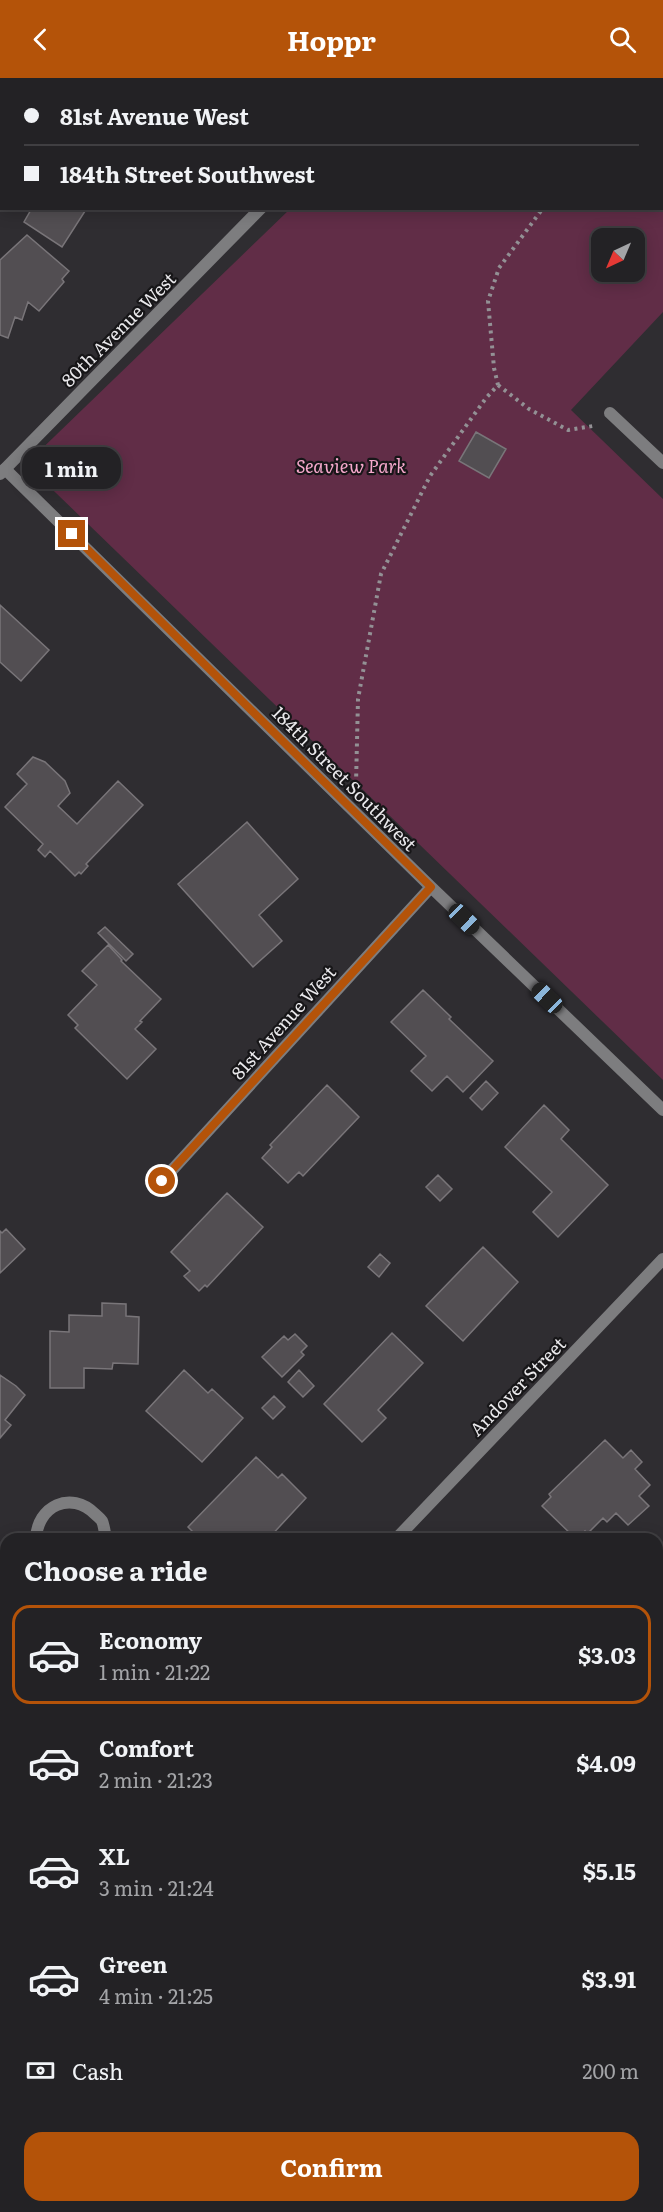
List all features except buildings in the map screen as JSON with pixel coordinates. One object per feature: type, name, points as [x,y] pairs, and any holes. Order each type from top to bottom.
[{"type":"street","name":"80th Avenue West","points":[[3,471],[259,210]]},
{"type":"street","points":[[610,412],[663,463]]},
{"type":"street","name":"184th Street Southwest","points":[[3,471],[663,1110]]},
{"type":"street","name":"81st Avenue West","points":[[162,1181],[431,887]]},
{"type":"street","name":"Andover Street","points":[[402,1533],[663,1259]]},
{"type":"street","points":[[37,1533],[43,1516],[55,1506],[73,1502],[87,1506],[102,1520],[105,1533]]},
{"type":"path","points":[[542,210],[499,268],[488,301],[494,368],[498,385],[530,409],[568,430],[592,427],[610,412]]},
{"type":"path","points":[[356,813],[358,699],[381,574],[430,476],[486,398],[498,385]]},
{"type":"green space","name":"Seaview Park","points":[[289,210],[663,210],[663,312],[571,410],[663,499],[663,1080],[26,464]]},
{"type":"route","points":[[72,534],[431,887],[162,1181]]}]
